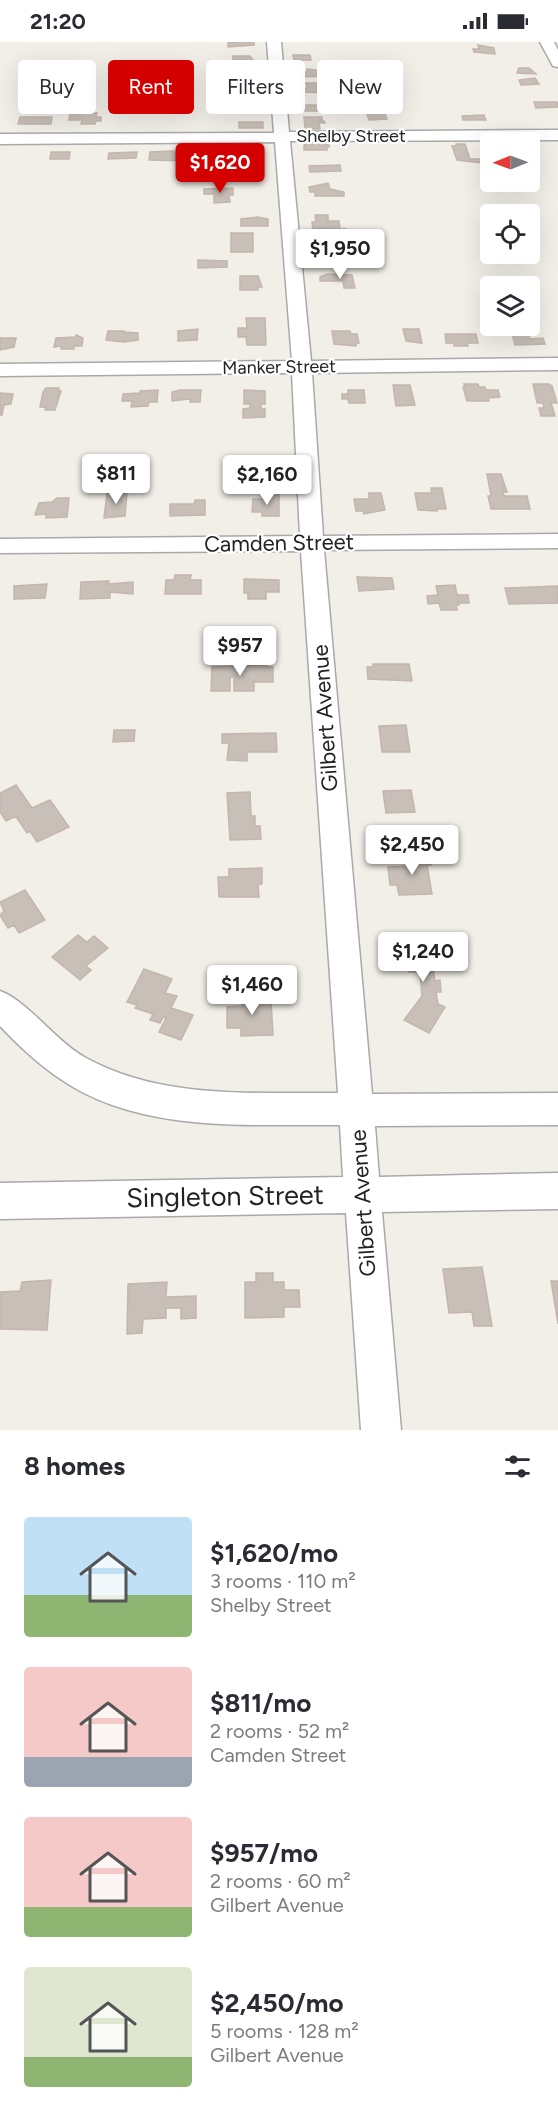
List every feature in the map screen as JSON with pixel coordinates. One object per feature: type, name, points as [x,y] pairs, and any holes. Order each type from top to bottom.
[{"type":"street","name":"Gilbert Avenue","points":[[274,42],[302,367],[312,543],[381,1430]]},
{"type":"street","points":[[547,42],[558,63]]},
{"type":"street","name":"Shelby Street","points":[[0,139],[558,135]]},
{"type":"street","name":"Manker Street","points":[[0,370],[558,364]]},
{"type":"street","name":"Camden Street","points":[[0,546],[558,541]]},
{"type":"street","points":[[0,1005],[36,1040],[72,1068],[103,1085],[134,1096],[161,1102],[202,1107],[433,1111],[558,1108]]},
{"type":"street","name":"Singleton Street","points":[[0,1201],[558,1191]]},
{"type":"building","points":[[228,42],[254,42],[254,45],[228,47]]},
{"type":"building","points":[[478,45],[494,48],[495,54],[474,52],[473,49],[479,49]]},
{"type":"building","points":[[293,55],[310,55],[311,60],[305,60],[294,60]]},
{"type":"building","points":[[233,56],[250,56],[253,60],[233,60]]},
{"type":"building","points":[[519,68],[529,68],[536,74],[517,73]]},
{"type":"building","points":[[307,69],[317,70],[317,76],[305,77],[305,72]]},
{"type":"building","points":[[535,78],[539,84],[521,85],[519,80]]},
{"type":"building","points":[[306,83],[317,83],[317,93],[305,92]]},
{"type":"building","points":[[534,102],[557,102],[558,107],[536,108]]},
{"type":"building","points":[[305,105],[317,105],[317,111],[305,111]]},
{"type":"building","points":[[97,113],[96,117],[101,117],[101,121],[96,121],[95,124],[81,124],[82,120],[69,120],[70,114]]},
{"type":"building","points":[[367,114],[385,114],[387,119],[369,120]]},
{"type":"building","points":[[484,115],[486,120],[463,120],[462,116]]},
{"type":"building","points":[[20,117],[52,117],[51,124],[18,124]]},
{"type":"building","points":[[304,117],[322,117],[322,120],[318,121],[325,123],[319,123],[320,129],[305,129]]},
{"type":"building","points":[[239,122],[263,122],[263,128],[239,128]]},
{"type":"building","points":[[304,144],[329,144],[329,147],[327,150],[304,150]]},
{"type":"building","points":[[456,144],[465,144],[470,159],[480,159],[480,163],[457,160],[452,146]]},
{"type":"building","points":[[241,150],[260,150],[260,158],[239,158],[239,161],[227,161],[227,156],[241,155]]},
{"type":"building","points":[[51,152],[70,152],[69,159],[50,159]]},
{"type":"building","points":[[137,152],[136,158],[108,159],[109,153]]},
{"type":"building","points":[[150,152],[188,153],[188,161],[149,160]]},
{"type":"building","points":[[340,165],[341,171],[310,172],[309,166]]},
{"type":"building","points":[[328,183],[330,189],[344,192],[344,196],[315,196],[315,192],[310,192],[309,187]]},
{"type":"building","points":[[233,188],[233,195],[229,195],[230,202],[214,203],[214,194],[204,194],[204,189]]},
{"type":"building","points":[[315,215],[328,215],[328,221],[339,221],[340,229],[346,229],[346,234],[334,234],[334,229],[313,229],[312,222],[316,222]]},
{"type":"building","points":[[258,217],[268,219],[268,226],[241,226],[241,219]]},
{"type":"building","points":[[231,233],[253,233],[253,252],[231,252]]},
{"type":"building","points":[[198,260],[227,261],[227,267],[198,268]]},
{"type":"building","points":[[327,274],[352,275],[355,288],[344,288],[343,281],[320,281],[320,277]]},
{"type":"building","points":[[240,276],[258,276],[262,287],[258,287],[258,290],[240,290]]},
{"type":"building","points":[[246,318],[265,318],[266,345],[247,345],[246,337],[238,337],[238,328],[247,328]]},
{"type":"building","points":[[198,329],[197,340],[178,341],[178,331]]},
{"type":"building","points":[[403,329],[419,329],[422,343],[406,341]]},
{"type":"building","points":[[108,331],[138,333],[138,340],[124,342],[106,340]]},
{"type":"building","points":[[332,331],[350,331],[351,334],[357,334],[359,343],[356,343],[356,346],[334,344]]},
{"type":"building","points":[[445,334],[476,334],[478,343],[454,346],[454,343],[446,343]]},
{"type":"building","points":[[76,335],[83,338],[82,346],[74,346],[74,349],[54,347],[56,338],[76,337]]},
{"type":"building","points":[[513,336],[529,336],[530,339],[543,338],[545,344],[515,345]]},
{"type":"building","points":[[0,338],[16,338],[14,347],[0,350]]},
{"type":"building","points":[[464,384],[478,384],[486,390],[498,390],[500,397],[488,398],[489,401],[467,401]]},
{"type":"building","points":[[533,384],[552,386],[557,403],[551,403],[555,416],[541,416],[539,408],[544,408],[543,403],[537,403]]},
{"type":"building","points":[[393,385],[410,385],[415,405],[396,406]]},
{"type":"building","points":[[46,388],[59,388],[61,391],[55,410],[45,410],[46,407],[40,407]]},
{"type":"building","points":[[158,390],[157,402],[149,402],[148,406],[131,407],[132,401],[122,401],[123,394]]},
{"type":"building","points":[[201,390],[200,402],[190,402],[190,399],[172,401],[172,392]]},
{"type":"building","points":[[244,390],[265,391],[265,404],[261,404],[261,409],[265,409],[265,417],[243,418],[243,409],[250,408],[250,404],[244,404]]},
{"type":"building","points":[[348,390],[364,390],[365,403],[349,403],[348,399],[342,399],[342,394],[348,394]]},
{"type":"building","points":[[0,393],[13,394],[11,404],[4,405],[2,415],[0,415]]},
{"type":"building","points":[[487,474],[501,474],[507,492],[503,492],[504,496],[527,496],[530,509],[491,509]]},
{"type":"building","points":[[431,488],[442,488],[446,509],[418,510],[415,493],[432,493]]},
{"type":"building","points":[[107,493],[127,493],[125,516],[104,518]]},
{"type":"building","points":[[369,493],[381,493],[385,510],[364,514],[363,511],[356,511],[354,499],[369,499]]},
{"type":"building","points":[[265,495],[279,495],[279,516],[262,516],[262,512],[252,512],[253,499],[265,499]]},
{"type":"building","points":[[57,498],[69,498],[67,517],[46,518],[46,514],[35,515],[39,503],[52,502]]},
{"type":"building","points":[[195,500],[205,500],[205,515],[170,516],[170,504],[194,504]]},
{"type":"building","points":[[175,575],[191,575],[190,580],[201,580],[201,594],[165,594],[166,580],[174,580]]},
{"type":"building","points":[[357,577],[392,578],[394,589],[359,591]]},
{"type":"building","points":[[244,579],[279,580],[279,592],[266,592],[266,599],[248,599],[248,593],[244,593]]},
{"type":"building","points":[[109,581],[108,584],[133,582],[133,594],[110,592],[110,598],[80,599],[81,582]]},
{"type":"building","points":[[47,584],[45,598],[14,599],[14,586]]},
{"type":"building","points":[[455,585],[457,595],[468,595],[469,603],[458,603],[457,610],[441,610],[439,603],[428,604],[427,596],[438,595],[436,586]]},
{"type":"building","points":[[558,586],[558,603],[509,604],[505,588]]},
{"type":"building","points":[[234,663],[246,663],[246,666],[266,663],[267,667],[273,667],[273,682],[254,682],[254,691],[234,691],[234,677],[230,677],[230,691],[211,691],[212,667],[234,666]]},
{"type":"building","points":[[373,664],[409,664],[412,681],[368,679],[367,667],[373,667]]},
{"type":"building","points":[[406,725],[410,752],[382,752],[379,726]]},
{"type":"building","points":[[114,730],[135,730],[134,741],[113,742]]},
{"type":"building","points":[[276,733],[277,752],[247,752],[247,761],[227,760],[229,743],[222,743],[222,734]]},
{"type":"building","points":[[16,785],[32,808],[50,800],[69,827],[37,842],[30,831],[27,833],[17,818],[6,821],[0,812],[0,793]]},
{"type":"building","points":[[411,790],[415,812],[386,813],[383,791]]},
{"type":"building","points":[[250,792],[251,816],[255,816],[255,826],[260,826],[261,839],[230,840],[227,793]]},
{"type":"building","points":[[405,854],[426,854],[427,858],[430,858],[431,865],[427,865],[432,894],[399,895],[397,885],[390,885],[388,867],[406,866]]},
{"type":"building","points":[[262,868],[262,884],[258,885],[259,897],[219,897],[218,877],[229,877],[229,869]]},
{"type":"building","points":[[25,890],[45,920],[19,933],[14,925],[8,928],[0,915],[4,911],[0,902]]},
{"type":"building","points":[[78,935],[87,942],[94,936],[108,948],[86,966],[91,970],[80,980],[52,957]]},
{"type":"building","points":[[404,935],[429,935],[435,981],[440,980],[441,992],[436,992],[438,1004],[445,1007],[429,1033],[404,1020],[422,996],[420,972],[409,972]]},
{"type":"building","points":[[144,969],[172,979],[165,993],[177,996],[171,1008],[193,1015],[181,1040],[159,1032],[166,1018],[163,1017],[160,1023],[150,1020],[153,1014],[135,1008],[137,1005],[127,1002]]},
{"type":"building","points":[[252,990],[265,990],[265,1001],[271,1001],[273,1035],[241,1036],[241,1028],[227,1028],[227,1007],[242,1006],[242,1001],[252,1000]]},
{"type":"building","points":[[482,1267],[492,1326],[474,1326],[472,1312],[449,1313],[443,1269]]},
{"type":"building","points":[[256,1273],[273,1273],[273,1282],[284,1282],[284,1290],[299,1290],[300,1307],[284,1307],[284,1317],[245,1318],[245,1282],[256,1282]]},
{"type":"building","points":[[51,1280],[47,1330],[0,1329],[0,1292],[20,1291],[22,1282]]},
{"type":"building","points":[[551,1281],[558,1281],[558,1324]]},
{"type":"building","points":[[167,1282],[166,1297],[196,1296],[196,1318],[181,1319],[181,1308],[166,1308],[166,1318],[143,1319],[142,1333],[127,1334],[128,1284]]}]
